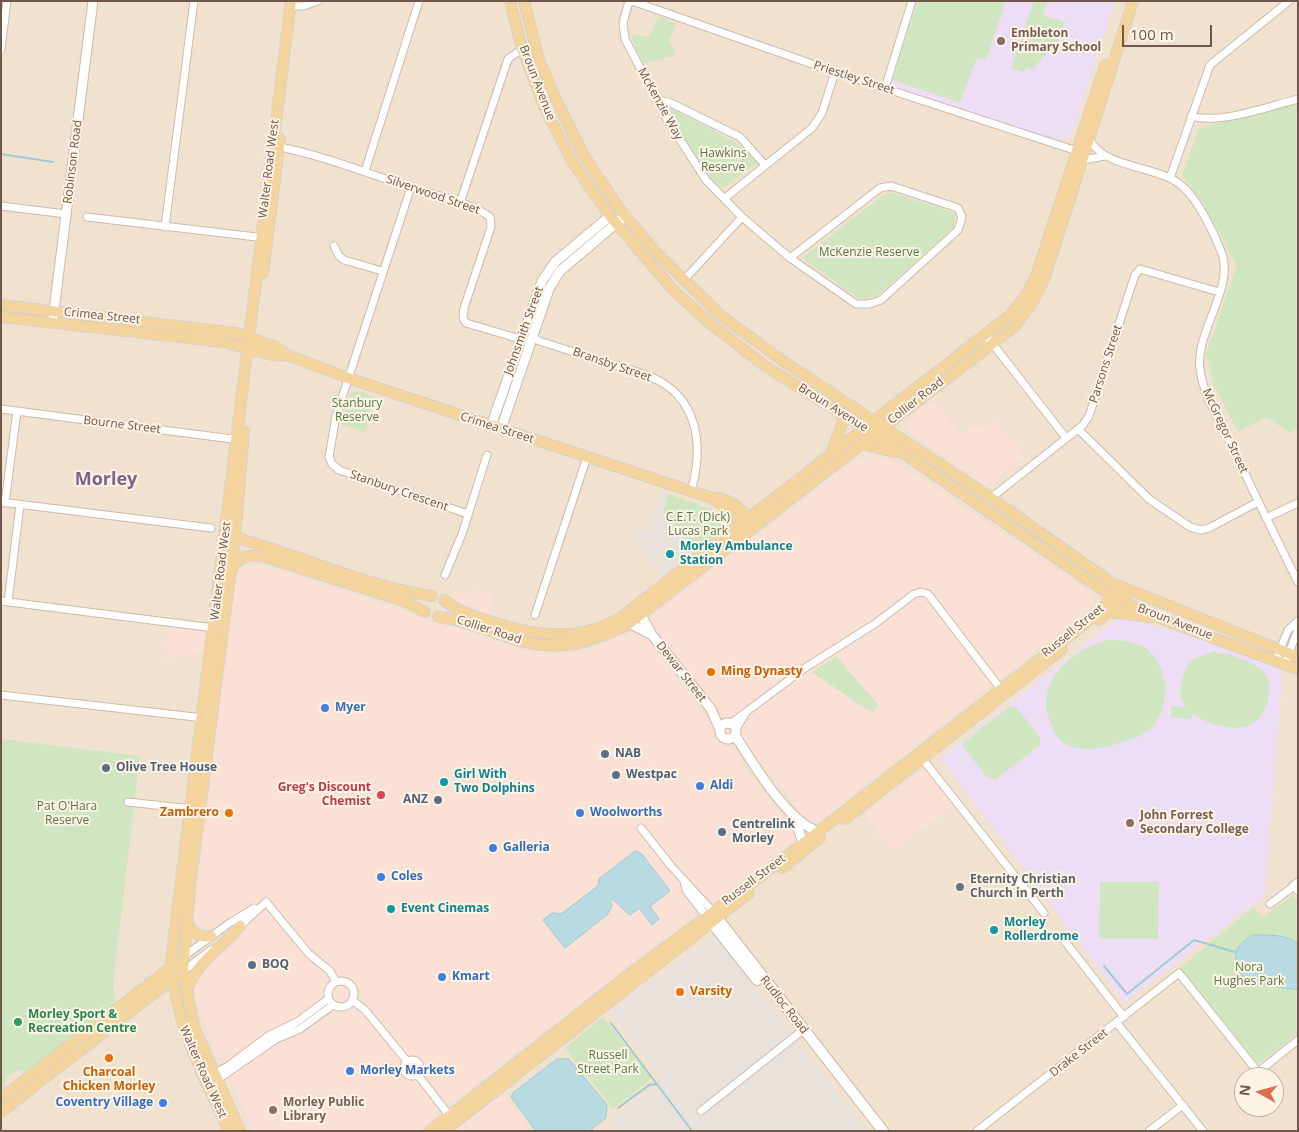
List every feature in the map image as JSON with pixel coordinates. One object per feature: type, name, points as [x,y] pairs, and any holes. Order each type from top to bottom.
[{"type":"main road","name":"Broun Avenue","points":[[510,1],[522,49],[544,109],[573,163],[613,219],[674,291],[712,325],[765,366],[910,457],[1096,587],[1162,619],[1298,669]]},
{"type":"main road","name":"Broun Avenue","points":[[524,1],[538,57],[559,106],[584,156],[623,212],[653,249],[718,314],[783,361],[991,498],[1086,566],[1124,589],[1289,653]]},
{"type":"main road","name":"Collier Road","points":[[878,424],[905,409],[988,339],[1016,310],[1027,294],[1043,256],[1126,1]]},
{"type":"main road","name":"Collier Road","points":[[438,617],[455,618],[509,638],[550,646],[586,643],[627,619],[745,520],[829,456],[869,431],[988,339],[1014,327],[1038,293],[1090,140],[1133,1]]},
{"type":"main road","name":"Walter Road West","points":[[207,718],[214,628],[230,540],[264,238],[294,4]]},
{"type":"main road","name":"Crimea Street","points":[[1,305],[236,333],[276,356],[287,355],[348,378],[709,497],[723,498],[735,504],[753,530]]},
{"type":"main road","name":"Crimea Street","points":[[1,316],[223,342],[252,343]]},
{"type":"main road","points":[[900,438],[897,427],[905,409]]},
{"type":"main road","points":[[829,456],[840,434],[842,414]]},
{"type":"main road","name":"Collier Road","points":[[444,600],[456,609],[480,618],[526,632],[544,635],[581,632],[641,616],[862,444],[869,431]]},
{"type":"main road","points":[[862,444],[888,449],[910,457]]},
{"type":"main road","name":"Walter Road West","points":[[230,540],[231,572],[207,718],[172,967],[177,1004],[188,1041],[240,1131]]},
{"type":"main road","points":[[230,540],[416,594],[438,596],[444,600],[445,610],[438,617],[432,617],[404,601],[262,556],[230,540]]},
{"type":"main road","points":[[231,572],[240,558],[250,555],[262,556]]},
{"type":"main road","points":[[1096,587],[1101,596],[1104,612],[1162,619]]},
{"type":"main road","name":"Russell Street","points":[[444,1131],[452,1119],[613,987],[712,917],[920,756],[1104,612],[1124,589]]},
{"type":"main road","points":[[425,612],[424,602],[432,596]]},
{"type":"main road","name":"Walter Road West","points":[[194,810],[183,971],[186,995],[194,1027],[229,1131]]},
{"type":"main road","name":"Russell Street","points":[[430,1131],[452,1119],[624,991],[712,917],[803,844],[815,837]]},
{"type":"main road","name":"Rudloc Road","points":[[712,917],[801,1032],[874,1131]]},
{"type":"main road","points":[[186,920],[188,926],[197,934],[211,936]]},
{"type":"main road","points":[[186,995],[191,980],[201,964],[228,941],[240,926]]},
{"type":"main road","points":[[1,1098],[183,957]]},
{"type":"main road","points":[[1,1112],[183,971]]},
{"type":"main road","points":[[613,987],[624,991]]},
{"type":"main road","points":[[153,994],[166,994],[177,1004]]},
{"type":"main road","name":"Rudloc Road","points":[[801,1032],[883,1131]]},
{"type":"street","name":"Robinson Road","points":[[53,322],[93,1]]},
{"type":"street","points":[[165,226],[194,1]]},
{"type":"street","points":[[294,4],[310,5],[318,1]]},
{"type":"street","points":[[366,171],[419,1]]},
{"type":"street","name":"Priestley Street","points":[[631,1],[642,3],[834,72],[1077,151]]},
{"type":"street","name":"McKenzie Way","points":[[631,1],[624,22],[625,39],[656,99],[706,180],[742,217],[790,258],[856,304],[869,304],[880,300],[958,230],[962,216],[958,208],[891,186],[880,188],[790,258]]},
{"type":"street","points":[[885,88],[912,1]]},
{"type":"street","points":[[1170,178],[1210,65],[1284,3]]},
{"type":"street","points":[[1,50],[5,5]]},
{"type":"street","points":[[460,203],[508,59],[522,49]]},
{"type":"street","points":[[725,198],[812,128],[822,112],[834,72]]},
{"type":"street","points":[[656,99],[671,103],[739,137],[753,149],[765,165]]},
{"type":"street","points":[[1191,116],[1202,119],[1219,118],[1298,99]]},
{"type":"street","name":"McGregor Street","points":[[1090,140],[1093,147],[1105,156],[1170,178],[1189,193],[1221,252],[1224,268],[1219,292],[1200,354],[1203,387],[1298,582]]},
{"type":"street","name":"Silverwood Street","points":[[276,146],[366,171],[482,211],[490,218],[491,227],[464,308],[463,318],[466,323],[520,339]]},
{"type":"street","name":"McGregor Street","points":[[1083,160],[1105,156]]},
{"type":"street","points":[[348,378],[410,187]]},
{"type":"street","points":[[1,206],[66,214]]},
{"type":"street","name":"Johnsmith Street","points":[[496,427],[520,339],[542,282],[555,262],[623,212]]},
{"type":"street","points":[[87,217],[264,238]]},
{"type":"street","points":[[684,280],[742,217]]},
{"type":"street","name":"Johnsmith Street","points":[[496,427],[533,337],[549,289],[560,271],[613,219]]},
{"type":"street","points":[[334,246],[339,256],[344,260],[382,271]]},
{"type":"street","name":"Parsons Street","points":[[991,498],[1078,429],[1089,416],[1135,275],[1140,269],[1219,292]]},
{"type":"street","name":"Bransby Street","points":[[533,337],[539,341],[652,378],[672,390],[687,408],[696,431],[699,454],[691,491]]},
{"type":"street","points":[[988,339],[1066,438]]},
{"type":"street","name":"Stanbury Crescent","points":[[348,378],[334,424],[329,457],[332,464],[339,470],[468,514]]},
{"type":"street","name":"Bourne Street","points":[[1,409],[240,440]]},
{"type":"street","points":[[17,411],[3,502],[210,528]]},
{"type":"street","points":[[1078,429],[1142,494],[1190,528],[1201,530],[1209,528],[1258,502]]},
{"type":"street","points":[[445,575],[468,514],[487,455]]},
{"type":"street","points":[[535,615],[587,456]]},
{"type":"street","points":[[1266,518],[1298,502]]},
{"type":"street","points":[[20,504],[5,602],[214,628]]},
{"type":"street","points":[[731,730],[745,713],[805,668],[876,623],[914,594],[924,593],[943,613],[1003,691]]},
{"type":"street","name":"Dewar Street","points":[[641,616],[652,635],[710,709],[731,730],[750,759],[795,819],[815,837]]},
{"type":"street","name":"Dewar Street","points":[[627,619],[652,635]]},
{"type":"street","points":[[1280,662],[1289,653],[1288,630],[1298,621]]},
{"type":"street","points":[[1,695],[207,718]]},
{"type":"street","name":"Dewar Street","points":[[710,709],[722,736],[731,730]]},
{"type":"street","points":[[920,756],[1044,913]]},
{"type":"street","points":[[128,802],[194,810]]},
{"type":"street","name":"Dewar Street","points":[[795,819],[803,844]]},
{"type":"street","name":"Rudloc Road","points":[[641,828],[684,880],[686,890],[712,917]]},
{"type":"street","points":[[1270,904],[1296,887]]},
{"type":"street","points":[[183,971],[240,926],[266,902]]},
{"type":"street","points":[[183,957],[211,936],[266,902]]},
{"type":"street","points":[[266,902],[309,954],[330,971],[336,982]]},
{"type":"street","points":[[1063,938],[1124,1018]]},
{"type":"street","name":"Drake Street","points":[[977,1131],[1124,1018],[1179,973],[1258,1072],[1298,1040]]},
{"type":"street","points":[[343,981],[352,987],[354,994],[352,1000],[345,1007],[330,1002],[328,990],[336,982],[343,981]]},
{"type":"street","points":[[352,1000],[365,1010],[407,1061],[404,1068],[406,1072],[411,1075],[417,1074],[452,1119]]},
{"type":"street","points":[[211,1080],[276,1039],[300,1029],[330,1002]]},
{"type":"street","points":[[1117,1023],[1203,1131]]},
{"type":"street","points":[[701,1111],[801,1032]]},
{"type":"street","points":[[1149,1131],[1183,1105]]},
{"type":"shaded area","points":[[1,1],[1298,1],[1298,1131],[1,1131]]},
{"type":"shaded area","name":"Embleton Primary School","points":[[912,1],[1115,1],[1070,137],[1042,141],[885,88]]},
{"type":"shaded area","points":[[935,400],[962,436],[976,424],[981,428],[994,418],[1024,456],[990,484],[983,485],[908,432],[908,421]]},
{"type":"shaded area","points":[[871,455],[897,463],[1089,591],[1093,594],[1094,602],[1092,606],[817,823],[813,823],[805,818],[656,631],[651,622],[652,616],[850,463]]},
{"type":"shaded area","points":[[660,492],[668,494],[663,511],[696,553],[663,578],[628,530],[647,531]]},
{"type":"shaded area","name":"Galleria","points":[[263,565],[538,655],[589,650],[639,628],[795,834],[793,842],[642,955],[454,1102],[448,1101],[435,1112],[434,1118],[420,1131],[252,1131],[222,1060],[217,1056],[194,996],[195,986],[205,966],[226,947],[211,926],[203,930],[197,927],[194,922],[235,577],[242,567]]},
{"type":"shaded area","points":[[458,590],[494,593],[488,613],[459,604],[454,598]]},
{"type":"shaded area","name":"John Forrest Secondary College","points":[[1120,617],[1185,634],[1283,671],[1265,896],[1124,1003],[941,758]]},
{"type":"shaded area","points":[[170,623],[207,627],[204,652],[166,657]]},
{"type":"shaded area","points":[[929,766],[956,802],[894,851],[863,814]]},
{"type":"shaded area","points":[[714,935],[867,1131],[615,1131],[608,1121],[663,1079],[610,1013]]},
{"type":"shaded area","points":[[502,1093],[532,1131],[455,1131],[463,1125]]},
{"type":"green space","points":[[917,1],[1006,1],[986,60],[977,57],[960,103],[893,80]]},
{"type":"green space","points":[[1034,1],[1047,2],[1043,15],[1065,22],[1056,50],[1045,55],[1033,69],[1026,67],[1024,72],[1011,68]]},
{"type":"green space","points":[[658,16],[676,23],[669,41],[676,55],[643,64],[628,30],[631,34],[650,37]]},
{"type":"green space","points":[[1298,103],[1298,428],[1290,433],[1266,417],[1238,432],[1213,383],[1206,354],[1237,266],[1204,205],[1182,175],[1199,128]]},
{"type":"green space","name":"Hawkins Reserve","points":[[668,107],[739,144],[756,163],[723,188],[716,184],[693,154],[668,112]]},
{"type":"green space","name":"McKenzie Reserve","points":[[892,193],[955,213],[954,227],[877,296],[859,299],[802,258],[882,196]]},
{"type":"green space","name":"Stanbury Reserve","points":[[358,391],[373,396],[366,432],[341,424],[350,394]]},
{"type":"green space","name":"C.E.T. (Dick) Lucas Park","points":[[668,494],[724,514],[729,518],[727,526],[696,553],[663,511]]},
{"type":"green space","points":[[1108,640],[1123,640],[1136,643],[1153,656],[1159,665],[1165,687],[1165,699],[1162,710],[1150,729],[1137,737],[1100,748],[1087,749],[1069,746],[1054,731],[1046,706],[1047,693],[1052,680],[1070,659],[1095,644]]},
{"type":"green space","points":[[1214,651],[1249,662],[1261,670],[1267,677],[1269,692],[1264,711],[1257,720],[1248,725],[1238,728],[1226,727],[1214,724],[1192,713],[1191,719],[1170,717],[1171,706],[1186,707],[1181,696],[1181,684],[1189,661]]},
{"type":"green space","points":[[836,656],[879,706],[872,713],[812,672]]},
{"type":"green space","points":[[1010,706],[1017,708],[1040,737],[1040,745],[995,780],[986,776],[963,747],[964,742]]},
{"type":"green space","name":"Pat O'Hara Reserve","points":[[1,739],[140,756],[113,985],[115,1000],[113,1005],[24,1073],[19,1070],[6,1078],[5,1087],[1,1090]]},
{"type":"green space","points":[[1100,882],[1159,882],[1158,939],[1099,939]]},
{"type":"green space","name":"Nora Hughes Park","points":[[1293,895],[1298,901],[1298,1033],[1258,1064],[1180,968],[1253,907],[1263,917]]},
{"type":"green space","name":"Russell Street Park","points":[[603,1017],[652,1078],[613,1109],[565,1048]]},
{"type":"water","points":[[636,851],[642,854],[670,891],[650,906],[659,919],[652,925],[639,908],[630,915],[612,899],[610,901],[612,906],[607,915],[565,948],[543,920],[552,913],[561,914],[598,886],[599,879]]},
{"type":"water","points":[[1253,935],[1289,938],[1298,944],[1298,990],[1259,984],[1237,975],[1237,951],[1242,943]]},
{"type":"water","points":[[557,1059],[569,1059],[607,1105],[606,1118],[589,1131],[536,1131],[511,1097],[513,1093]]},
{"type":"waterway","points":[[1,154],[53,162]]},
{"type":"waterway","points":[[1104,966],[1127,994],[1194,940],[1235,952]]},
{"type":"waterway","points":[[611,1023],[692,1131]]},
{"type":"waterway","points":[[618,1108],[649,1085],[657,1084]]},
{"type":"place","name":"Embleton Primary School","points":[[1001,41]]},
{"type":"place","name":"Morley Ambulance Station","points":[[670,554]]},
{"type":"place","name":"Ming Dynasty","points":[[711,672]]},
{"type":"place","name":"Myer","points":[[325,708]]},
{"type":"place","name":"NAB","points":[[605,754]]},
{"type":"place","name":"Olive Tree House","points":[[106,768]]},
{"type":"place","name":"Westpac","points":[[616,775]]},
{"type":"place","name":"Girl With Two Dolphins","points":[[444,782]]},
{"type":"place","name":"Aldi","points":[[700,786]]},
{"type":"place","name":"Greg's Discount Chemist","points":[[381,795]]},
{"type":"place","name":"ANZ","points":[[438,800]]},
{"type":"place","name":"Zambrero","points":[[229,813]]},
{"type":"place","name":"Woolworths","points":[[580,813]]},
{"type":"place","name":"John Forrest Secondary College","points":[[1130,823]]},
{"type":"place","name":"Centrelink Morley","points":[[722,832]]},
{"type":"place","name":"Galleria","points":[[493,848]]},
{"type":"place","name":"Coles","points":[[381,877]]},
{"type":"place","name":"Eternity Christian Church in Perth","points":[[960,887]]},
{"type":"place","name":"Event Cinemas","points":[[391,909]]},
{"type":"place","name":"Morley Rollerdrome","points":[[994,930]]},
{"type":"place","name":"BOQ","points":[[252,965]]},
{"type":"place","name":"Kmart","points":[[442,977]]},
{"type":"place","name":"Varsity","points":[[680,992]]},
{"type":"place","name":"Morley Sport & Recreation Centre","points":[[18,1022]]},
{"type":"place","name":"Charcoal Chicken Morley","points":[[109,1058]]},
{"type":"place","name":"Morley Markets","points":[[350,1071]]},
{"type":"place","name":"Coventry Village","points":[[163,1103]]},
{"type":"place","name":"Morley Public Library","points":[[273,1110]]},
{"type":"district","name":"Morley","points":[[106,480]]}]
